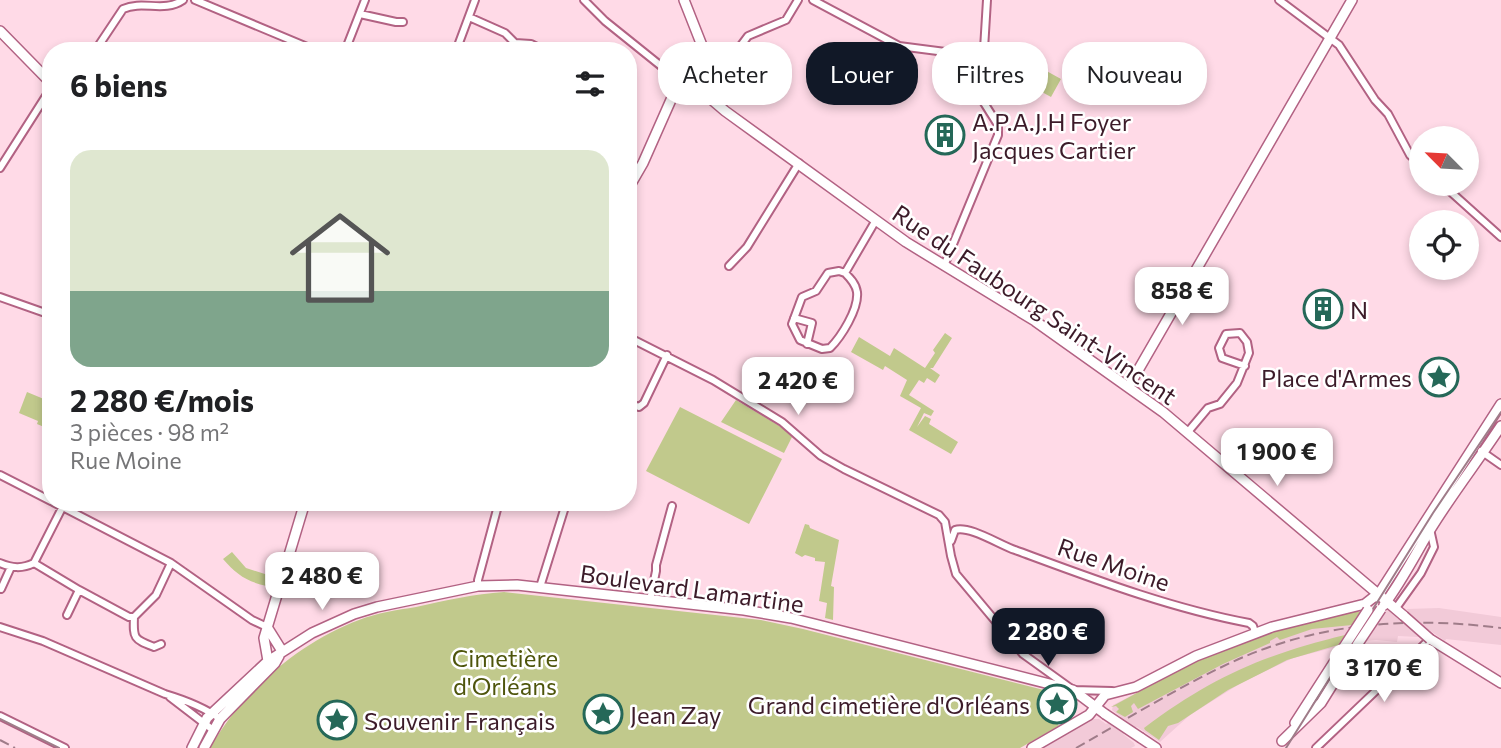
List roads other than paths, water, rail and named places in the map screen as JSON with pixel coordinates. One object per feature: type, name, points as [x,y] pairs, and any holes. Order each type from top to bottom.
[{"type":"street","points":[[101,42],[123,9],[136,5],[169,7],[183,0]]},
{"type":"street","points":[[195,0],[295,42]]},
{"type":"street","points":[[349,42],[365,0]]},
{"type":"street","points":[[459,42],[475,0]]},
{"type":"street","points":[[584,0],[631,42]]},
{"type":"street","points":[[684,0],[703,42]]},
{"type":"street","points":[[744,42],[748,36],[786,20],[798,0]]},
{"type":"street","points":[[813,0],[900,46],[932,50]]},
{"type":"street","points":[[985,42],[987,0]]},
{"type":"street","points":[[1279,0],[1339,46],[1388,114],[1409,153]]},
{"type":"street","points":[[1129,386],[1352,0]]},
{"type":"street","points":[[360,14],[402,22]]},
{"type":"street","points":[[469,17],[505,33],[514,42]]},
{"type":"street","points":[[0,31],[42,75]]},
{"type":"street","points":[[637,47],[658,64]]},
{"type":"street","points":[[1,164],[42,99]]},
{"type":"street","points":[[637,173],[669,105]]},
{"type":"street","name":"Rue du Faubourg Saint-Vincent","points":[[719,105],[876,220],[944,266],[1035,321],[1129,386],[1379,593],[1430,639],[1501,683]]},
{"type":"street","name":"Rue du Faubourg Saint-Vincent","points":[[725,105],[739,120]]},
{"type":"street","points":[[944,266],[998,135],[998,125],[985,105]]},
{"type":"street","points":[[729,266],[747,247],[799,163]]},
{"type":"street","points":[[1455,196],[1501,237]]},
{"type":"street","points":[[845,273],[876,220]]},
{"type":"street","points":[[828,273],[845,273],[857,290],[857,300],[830,348],[822,349],[800,340],[793,331],[794,318],[802,297],[816,290],[828,273]]},
{"type":"street","points":[[0,297],[42,312]]},
{"type":"street","points":[[794,318],[812,323],[807,344]]},
{"type":"street","points":[[1187,433],[1208,408],[1220,404],[1237,383],[1245,366],[1249,353],[1247,342],[1240,333],[1226,334],[1219,348],[1222,358],[1245,366]]},
{"type":"street","points":[[637,342],[713,380],[782,422],[821,456],[939,515],[945,522],[953,566],[964,586],[1019,650],[1034,664],[1073,690],[1118,691]]},
{"type":"street","points":[[637,406],[644,403],[667,355]]},
{"type":"street","points":[[1279,744],[1501,404]]},
{"type":"street","points":[[1279,744],[1321,703],[1402,580],[1430,529],[1481,451],[1501,426]]},
{"type":"street","points":[[1481,451],[1501,465]]},
{"type":"street","points":[[0,475],[42,497]]},
{"type":"street","points":[[650,600],[656,565],[672,506]]},
{"type":"street","points":[[0,562],[11,567],[34,563],[61,511]]},
{"type":"street","points":[[75,511],[171,564],[252,620],[267,627],[282,651]]},
{"type":"street","points":[[268,661],[264,642],[267,627],[302,511]]},
{"type":"street","points":[[478,586],[497,511]]},
{"type":"street","points":[[540,587],[564,511]]},
{"type":"street","name":"Rue Moine","points":[[950,550],[953,534],[959,528],[965,528],[1011,549],[1120,587],[1192,610],[1250,623],[1255,632]]},
{"type":"street","points":[[1396,608],[1421,573],[1434,547],[1430,529]]},
{"type":"street","points":[[34,563],[129,617],[134,617],[153,600],[171,564]]},
{"type":"street","points":[[1,589],[11,567]]},
{"type":"street","name":"Boulevard Lamartine","points":[[204,748],[213,730],[216,716],[268,661],[312,633],[363,610],[478,586],[506,585],[744,610],[791,618],[1073,690],[1142,742],[1156,748]]},
{"type":"street","points":[[66,615],[79,590]]},
{"type":"street","points":[[1032,748],[1089,715],[1105,695],[1136,687],[1196,656],[1255,632],[1365,604],[1379,593]]},
{"type":"street","points":[[134,617],[135,638],[154,647],[161,644]]},
{"type":"street","points":[[0,627],[60,648],[216,716]]},
{"type":"street","points":[[1316,748],[1430,639]]},
{"type":"street","name":"Boulevard Lamartine","points":[[193,748],[203,724],[216,716],[275,663],[282,651]]},
{"type":"street","points":[[165,694],[213,730]]},
{"type":"street","points":[[0,716],[65,748]]},
{"type":"tram line","points":[[1286,748],[1433,513],[1501,412]]},
{"type":"tram line","points":[[0,719],[59,748]]},
{"type":"railway","points":[[1076,748],[1171,693],[1230,663],[1296,639],[1329,631],[1397,623],[1466,624],[1501,628]]},
{"type":"railway","points":[[0,740],[15,748]]},
{"type":"place","name":"A.P.A.J.H Foyer Jacques Cartier","points":[[945,135]]},
{"type":"place","name":"N","points":[[1323,309]]},
{"type":"place","name":"Place d'Armes","points":[[1439,377]]},
{"type":"place","name":"Grand cimetière d'Orléans","points":[[1057,704]]},
{"type":"place","name":"Jean Zay","points":[[603,714]]},
{"type":"place","name":"Souvenir Français","points":[[337,720]]},
{"type":"park label","name":"Cimetière d'Orléans","points":[[505,671]]}]
